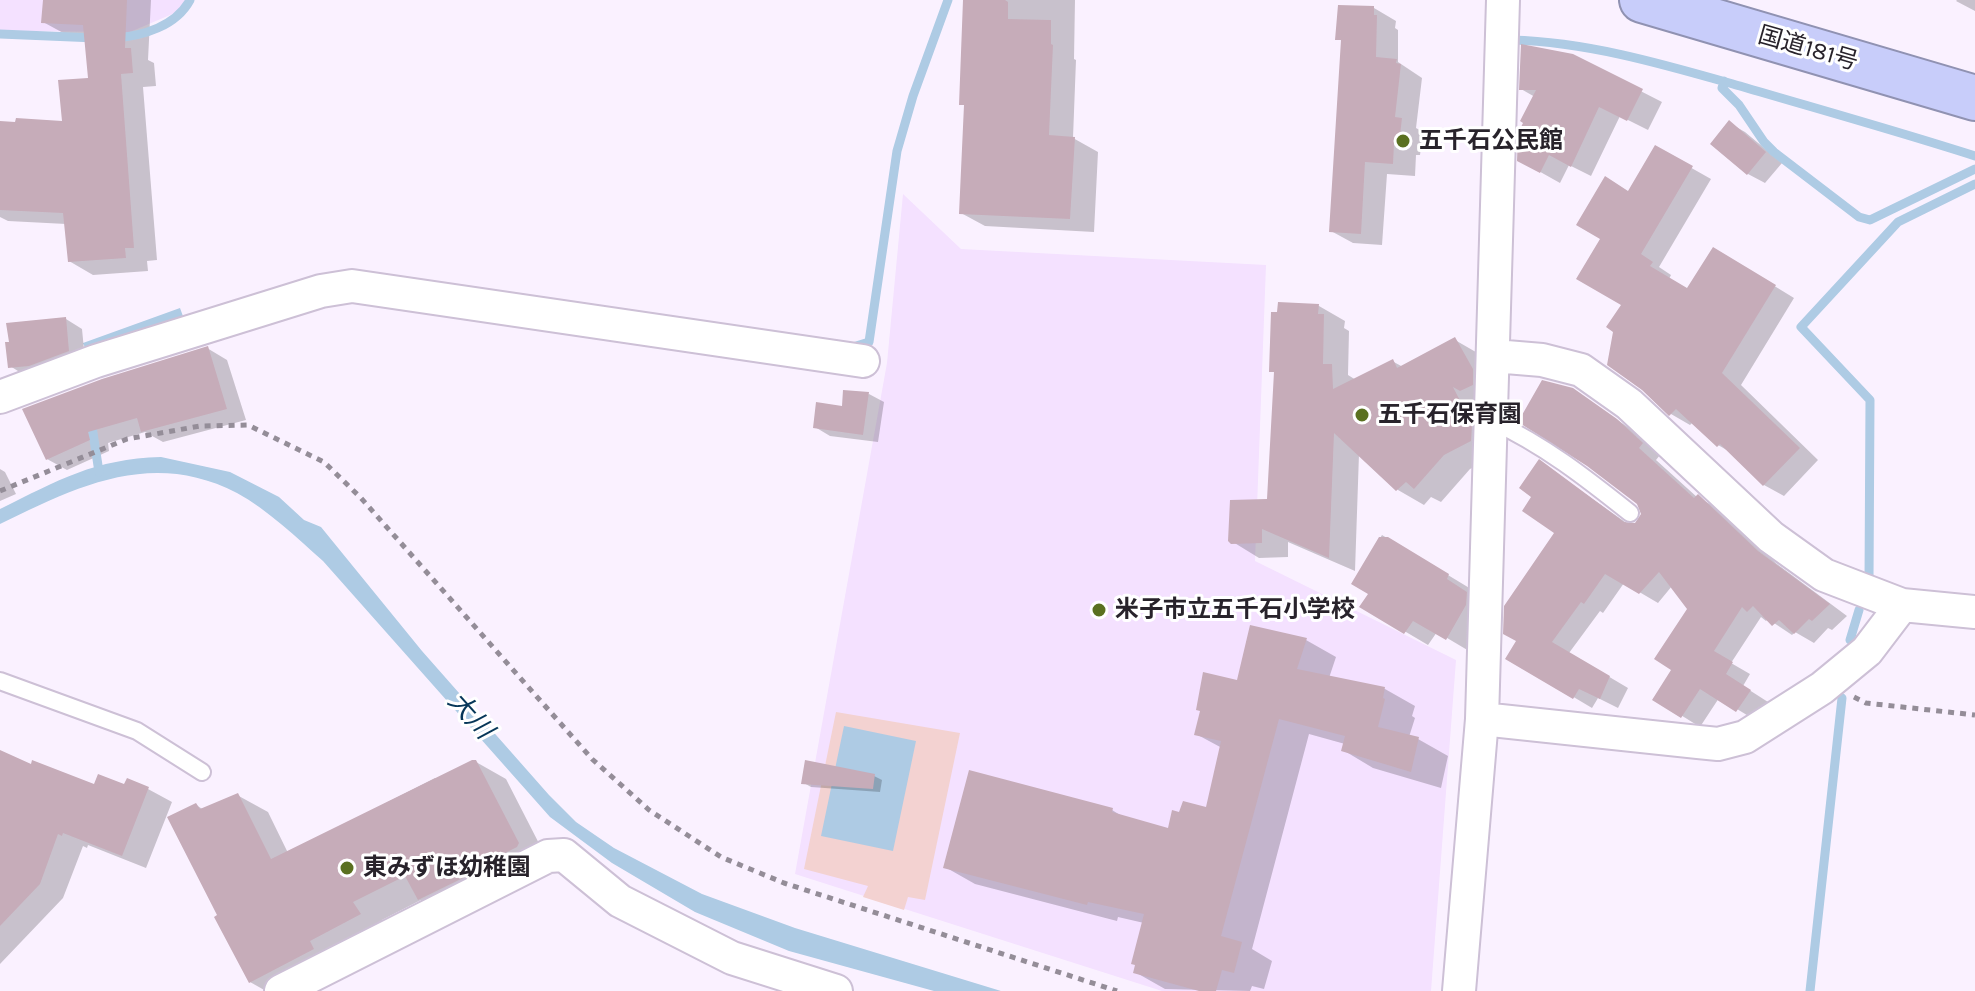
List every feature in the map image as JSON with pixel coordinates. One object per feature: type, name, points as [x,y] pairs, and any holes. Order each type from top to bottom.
[{"type":"highway","name":"国道181号","points":[[1642,0],[1975,98]]},
{"type":"street","points":[[1459,991],[1482,719],[1503,0]]},
{"type":"street","points":[[0,397],[96,361],[321,291],[352,286],[863,361]]},
{"type":"street","points":[[1494,356],[1542,360],[1581,370],[1629,404],[1771,537],[1824,575],[1902,605],[1975,612]]},
{"type":"street","points":[[1482,719],[1718,744],[1745,737],[1835,679],[1867,651],[1902,605]]},
{"type":"street","points":[[281,991],[548,856],[564,855],[620,901],[732,958],[836,991]]},
{"type":"lane","points":[[1492,421],[1526,437],[1565,462],[1630,513]]},
{"type":"lane","points":[[0,681],[137,731],[202,772]]},
{"type":"path","points":[[0,491],[127,439],[200,426],[248,425],[284,440],[324,462],[361,498],[592,759],[649,810],[721,857],[784,883],[1117,991]]},
{"type":"path","points":[[1835,679],[1851,695],[1866,703],[1975,715]]},
{"type":"shaded area","points":[[0,0],[186,0],[177,12],[130,32],[0,31]]},
{"type":"shaded area","name":"米子市立五千石小学校","points":[[903,194],[961,249],[1266,265],[1255,561],[1456,660],[1431,991],[1162,991],[795,874],[887,363]]},
{"type":"shaded area","points":[[836,712],[960,733],[925,900],[908,897],[904,910],[863,897],[868,886],[804,869]]},
{"type":"water","points":[[180,308],[184,319],[87,352],[83,343]]},
{"type":"water","name":"大川","points":[[161,457],[230,472],[279,497],[304,520],[321,527],[422,651],[549,795],[576,822],[614,848],[702,894],[795,928],[1001,991],[934,991],[789,951],[695,912],[612,863],[550,817],[323,561],[271,516],[237,493],[206,480],[175,474],[145,473],[87,486],[0,524],[0,509],[59,480],[116,462]]},
{"type":"water","points":[[844,726],[916,741],[893,851],[821,836]]},
{"type":"building","points":[[43,0],[127,0],[125,48],[131,48],[133,73],[121,74],[134,248],[125,248],[126,258],[68,262],[63,213],[0,210],[0,121],[15,122],[16,118],[62,121],[58,80],[88,78],[83,25],[41,23]]},
{"type":"building","points":[[963,0],[1005,0],[1008,2],[1008,19],[1051,20],[1053,45],[1049,135],[1075,137],[1070,219],[959,214],[964,105],[959,105]]},
{"type":"building","points":[[1338,5],[1374,6],[1374,15],[1377,15],[1376,57],[1397,59],[1396,63],[1401,64],[1395,117],[1402,118],[1399,144],[1394,143],[1393,164],[1365,162],[1361,234],[1329,232],[1341,40],[1335,40]]},
{"type":"building","points":[[1521,44],[1573,54],[1643,89],[1627,121],[1599,107],[1571,167],[1549,155],[1540,173],[1517,161],[1518,133],[1523,123],[1520,121],[1536,90],[1519,90]]},
{"type":"building","points":[[1729,120],[1766,152],[1747,175],[1710,144]]},
{"type":"building","points":[[1655,145],[1693,166],[1641,254],[1653,262],[1650,266],[1687,288],[1713,247],[1776,285],[1722,373],[1800,448],[1763,486],[1720,444],[1717,447],[1676,409],[1669,416],[1642,390],[1607,365],[1613,332],[1606,327],[1621,305],[1576,279],[1600,239],[1576,225],[1605,176],[1628,191]]},
{"type":"building","points":[[1278,302],[1319,304],[1318,314],[1324,314],[1323,364],[1332,364],[1333,389],[1393,359],[1397,368],[1455,337],[1473,369],[1473,385],[1460,391],[1453,387],[1472,424],[1471,441],[1444,455],[1414,489],[1406,482],[1396,491],[1334,433],[1329,558],[1262,529],[1262,543],[1231,544],[1228,541],[1230,500],[1267,499],[1274,372],[1269,372],[1271,312],[1277,312]]},
{"type":"building","points":[[66,317],[69,351],[29,366],[8,368],[6,323]]},
{"type":"building","points":[[208,346],[227,409],[141,432],[137,418],[88,432],[90,440],[46,460],[22,409],[102,379]]},
{"type":"building","points":[[1542,380],[1573,388],[1617,419],[1643,443],[1639,448],[1694,498],[1698,494],[1758,551],[1830,604],[1794,634],[1779,620],[1772,626],[1753,606],[1747,612],[1742,607],[1714,651],[1733,662],[1726,674],[1751,690],[1736,712],[1700,689],[1681,718],[1652,700],[1671,670],[1654,659],[1687,609],[1659,572],[1639,594],[1605,574],[1552,642],[1610,676],[1600,699],[1579,689],[1573,699],[1505,659],[1516,641],[1503,634],[1504,606],[1554,533],[1522,511],[1531,497],[1519,488],[1539,459],[1624,522],[1635,523],[1641,514],[1637,504],[1587,466],[1518,422]]},
{"type":"building","points":[[843,390],[869,392],[863,435],[813,428],[816,402],[842,406]]},
{"type":"building","points":[[1379,537],[1388,537],[1449,574],[1447,579],[1467,592],[1466,605],[1446,640],[1413,621],[1404,634],[1359,607],[1368,594],[1351,584]]},
{"type":"building","points":[[1250,625],[1307,638],[1297,669],[1385,687],[1378,727],[1419,737],[1411,772],[1341,751],[1345,736],[1279,719],[1221,936],[1242,942],[1234,973],[1222,970],[1216,991],[1199,991],[1133,973],[1135,965],[1131,964],[1144,914],[1088,902],[1087,905],[943,868],[969,770],[1113,808],[1112,812],[1168,828],[1172,810],[1179,812],[1183,801],[1206,807],[1221,741],[1194,735],[1200,711],[1196,710],[1203,672],[1237,680]]},
{"type":"building","points":[[0,750],[31,764],[32,760],[94,784],[98,774],[124,784],[127,778],[149,787],[122,856],[63,833],[62,836],[58,834],[40,884],[0,926]]},
{"type":"building","points":[[476,760],[519,843],[517,847],[418,900],[405,876],[353,902],[361,914],[310,941],[314,949],[249,983],[167,817],[196,803],[200,809],[238,793],[271,859]]},
{"type":"building","points":[[805,760],[875,774],[873,789],[801,784]]},
{"type":"waterway","points":[[115,38],[137,35],[168,23],[190,0]]},
{"type":"waterway","points":[[853,347],[869,342],[897,151],[913,96],[948,0]]},
{"type":"waterway","points":[[0,34],[96,38]]},
{"type":"waterway","points":[[1512,40],[1570,45],[1656,63],[1975,156]]},
{"type":"waterway","points":[[1724,81],[1722,88],[1739,105],[1764,142],[1859,217],[1870,220],[1975,169]]},
{"type":"waterway","points":[[1875,582],[1869,580],[1870,400],[1801,327],[1898,222],[1975,184]]},
{"type":"waterway","points":[[91,420],[99,472]]},
{"type":"waterway","points":[[1850,640],[1859,610]]},
{"type":"waterway","points":[[1810,991],[1842,698]]},
{"type":"place","name":"五千石公民館","points":[[1403,141]]},
{"type":"place","name":"五千石保育園","points":[[1362,415]]},
{"type":"place","name":"米子市立五千石小学校","points":[[1099,610]]},
{"type":"place","name":"東みずほ幼稚園","points":[[347,868]]}]
